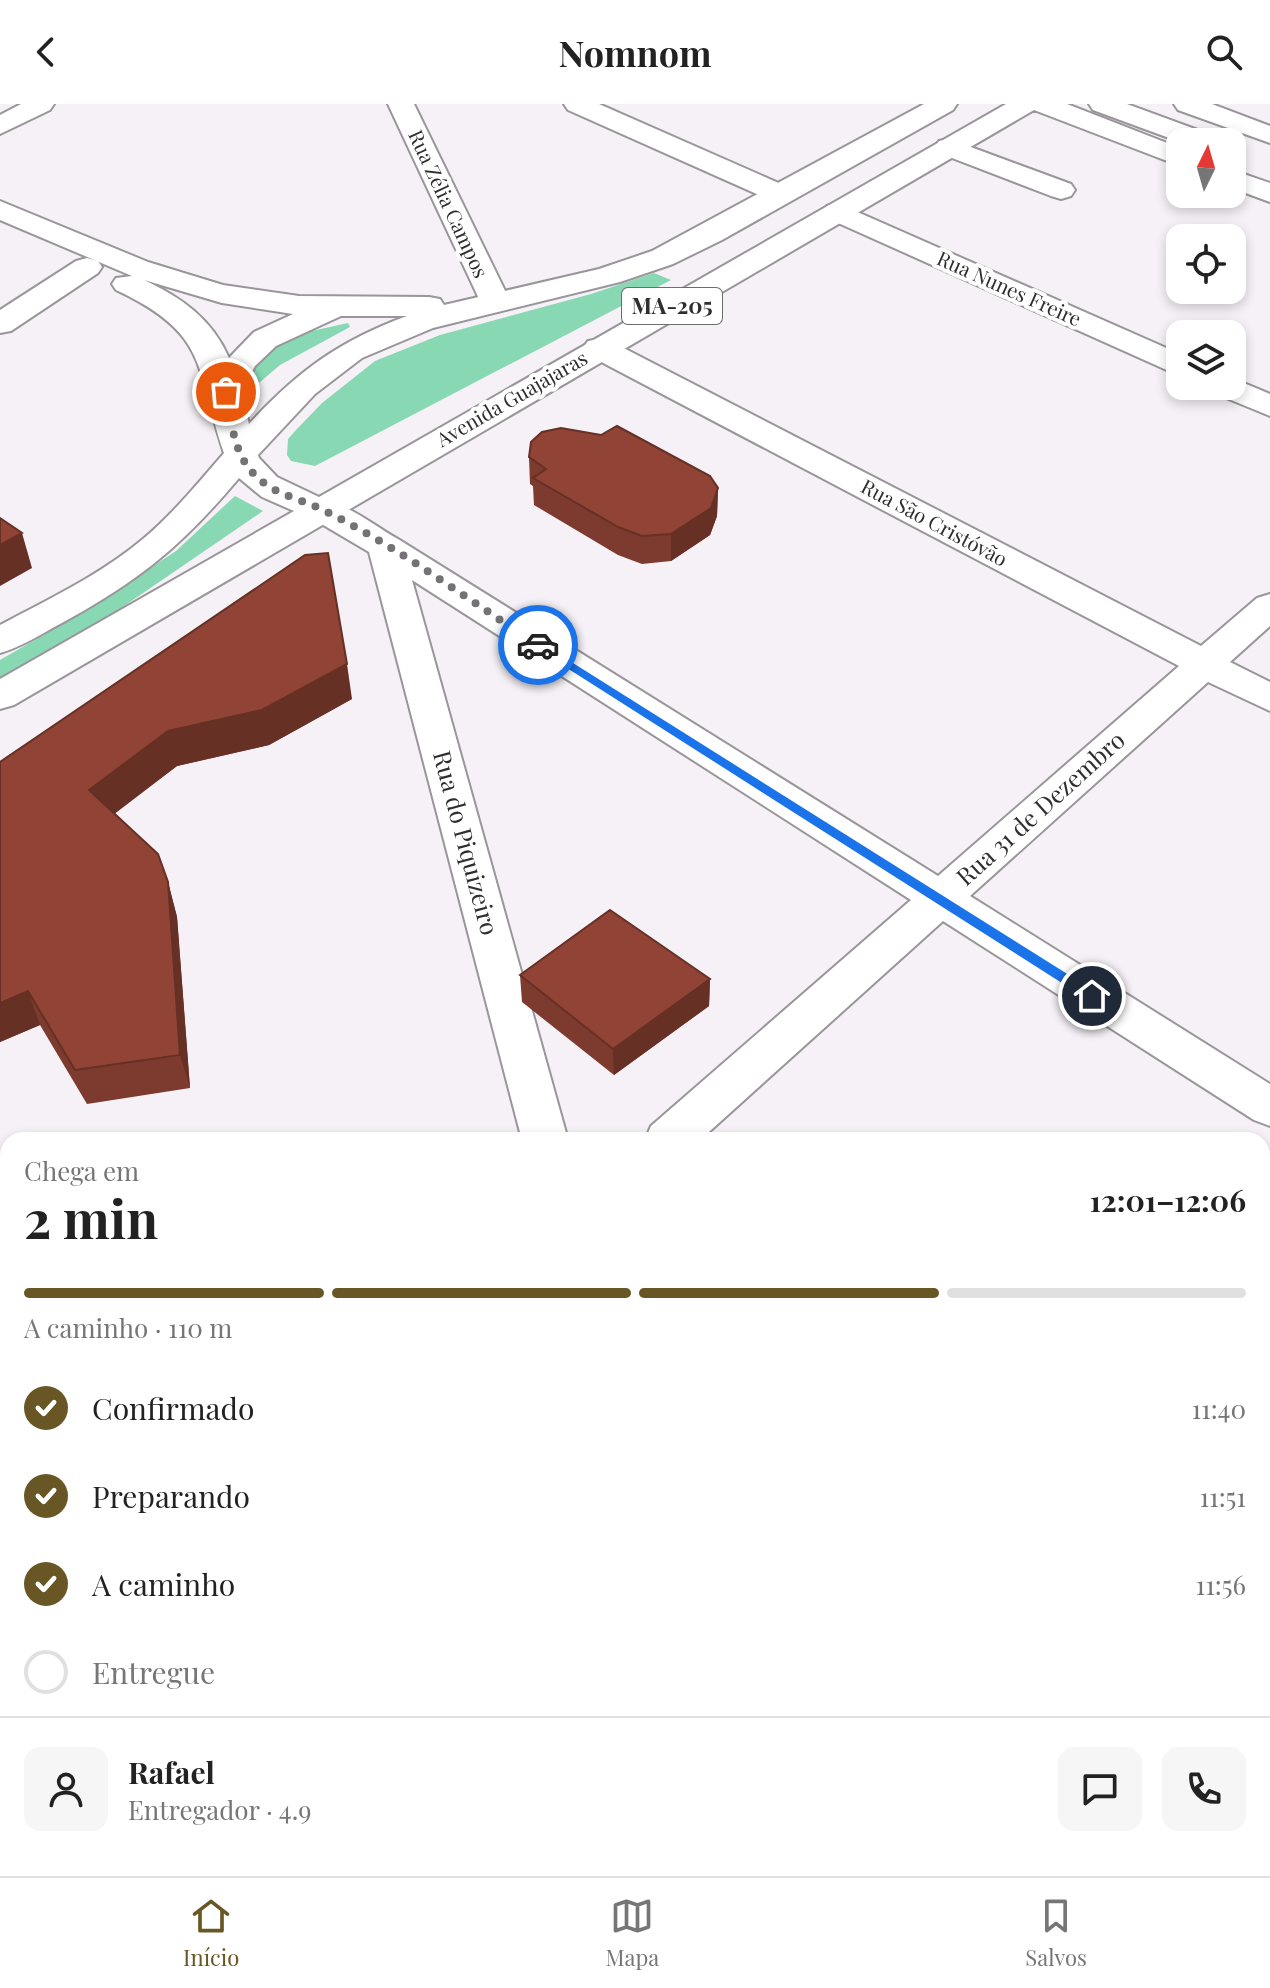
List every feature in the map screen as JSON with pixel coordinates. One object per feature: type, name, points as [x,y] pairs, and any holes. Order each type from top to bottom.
[{"type":"main road","points":[[0,126],[41,104]]},
{"type":"main road","name":"Rua Zélia Campos","points":[[401,104],[496,303]]},
{"type":"main road","points":[[577,104],[780,194]]},
{"type":"main road","name":"MA-205","points":[[0,641],[116,577],[171,532],[317,375],[349,352],[386,334],[430,319],[648,264],[680,251],[944,104]]},
{"type":"main road","name":"Avenida Guajajaras","points":[[0,696],[1025,104]]},
{"type":"main road","points":[[1043,104],[1166,152]]},
{"type":"main road","points":[[1102,104],[1166,128]]},
{"type":"main road","points":[[1187,104],[1270,135]]},
{"type":"main road","points":[[1246,156],[1251,157],[1270,146]]},
{"type":"main road","points":[[949,147],[1061,190]]},
{"type":"main road","points":[[1246,184],[1270,193]]},
{"type":"main road","name":"MA-205","points":[[0,210],[183,284],[268,301],[354,308],[496,303]]},
{"type":"main road","name":"Rua Nunes Freire","points":[[837,212],[1166,360]]},
{"type":"main road","points":[[0,231],[150,294],[197,329],[213,351],[240,456],[264,484],[320,509],[385,547],[1270,1107]]},
{"type":"main road","points":[[0,324],[87,267]]},
{"type":"main road","points":[[226,392],[241,359],[257,343],[303,320],[354,308]]},
{"type":"main road","name":"Rua São Cristóvão","points":[[599,348],[1270,698]]},
{"type":"main road","points":[[1246,395],[1270,406]]},
{"type":"main road","name":"Rua do Piquizeiro","points":[[385,547],[543,1132]]},
{"type":"main road","name":"Rua 31 de Dezembro","points":[[677,1132],[1270,606]]},
{"type":"green space","points":[[654,273],[671,280],[315,466],[291,461],[287,455],[288,439],[296,430],[322,403],[375,361],[440,335],[591,294]]},
{"type":"green space","points":[[348,323],[350,327],[280,365],[253,388],[244,383],[249,365],[289,336]]},
{"type":"green space","points":[[235,496],[263,511],[108,617],[0,679],[0,660],[85,611],[176,551]]},
{"type":"building","points":[[617,426],[710,476],[718,488],[711,508],[671,534],[642,536],[618,527],[533,478],[546,469],[529,457],[531,442],[542,432],[561,428],[601,435]]},
{"type":"building","points":[[0,518],[22,533],[0,545]]},
{"type":"building","points":[[328,553],[347,664],[262,710],[168,731],[89,790],[158,854],[168,882],[180,1055],[75,1070],[28,991],[0,1003],[0,762],[305,555]]},
{"type":"building","points":[[610,910],[710,979],[613,1049],[520,975]]},
{"type":"way so far","points":[[226,392],[240,456],[264,484],[320,509],[363,534],[538,645]]},
{"type":"route","points":[[538,645],[1092,996]]}]
